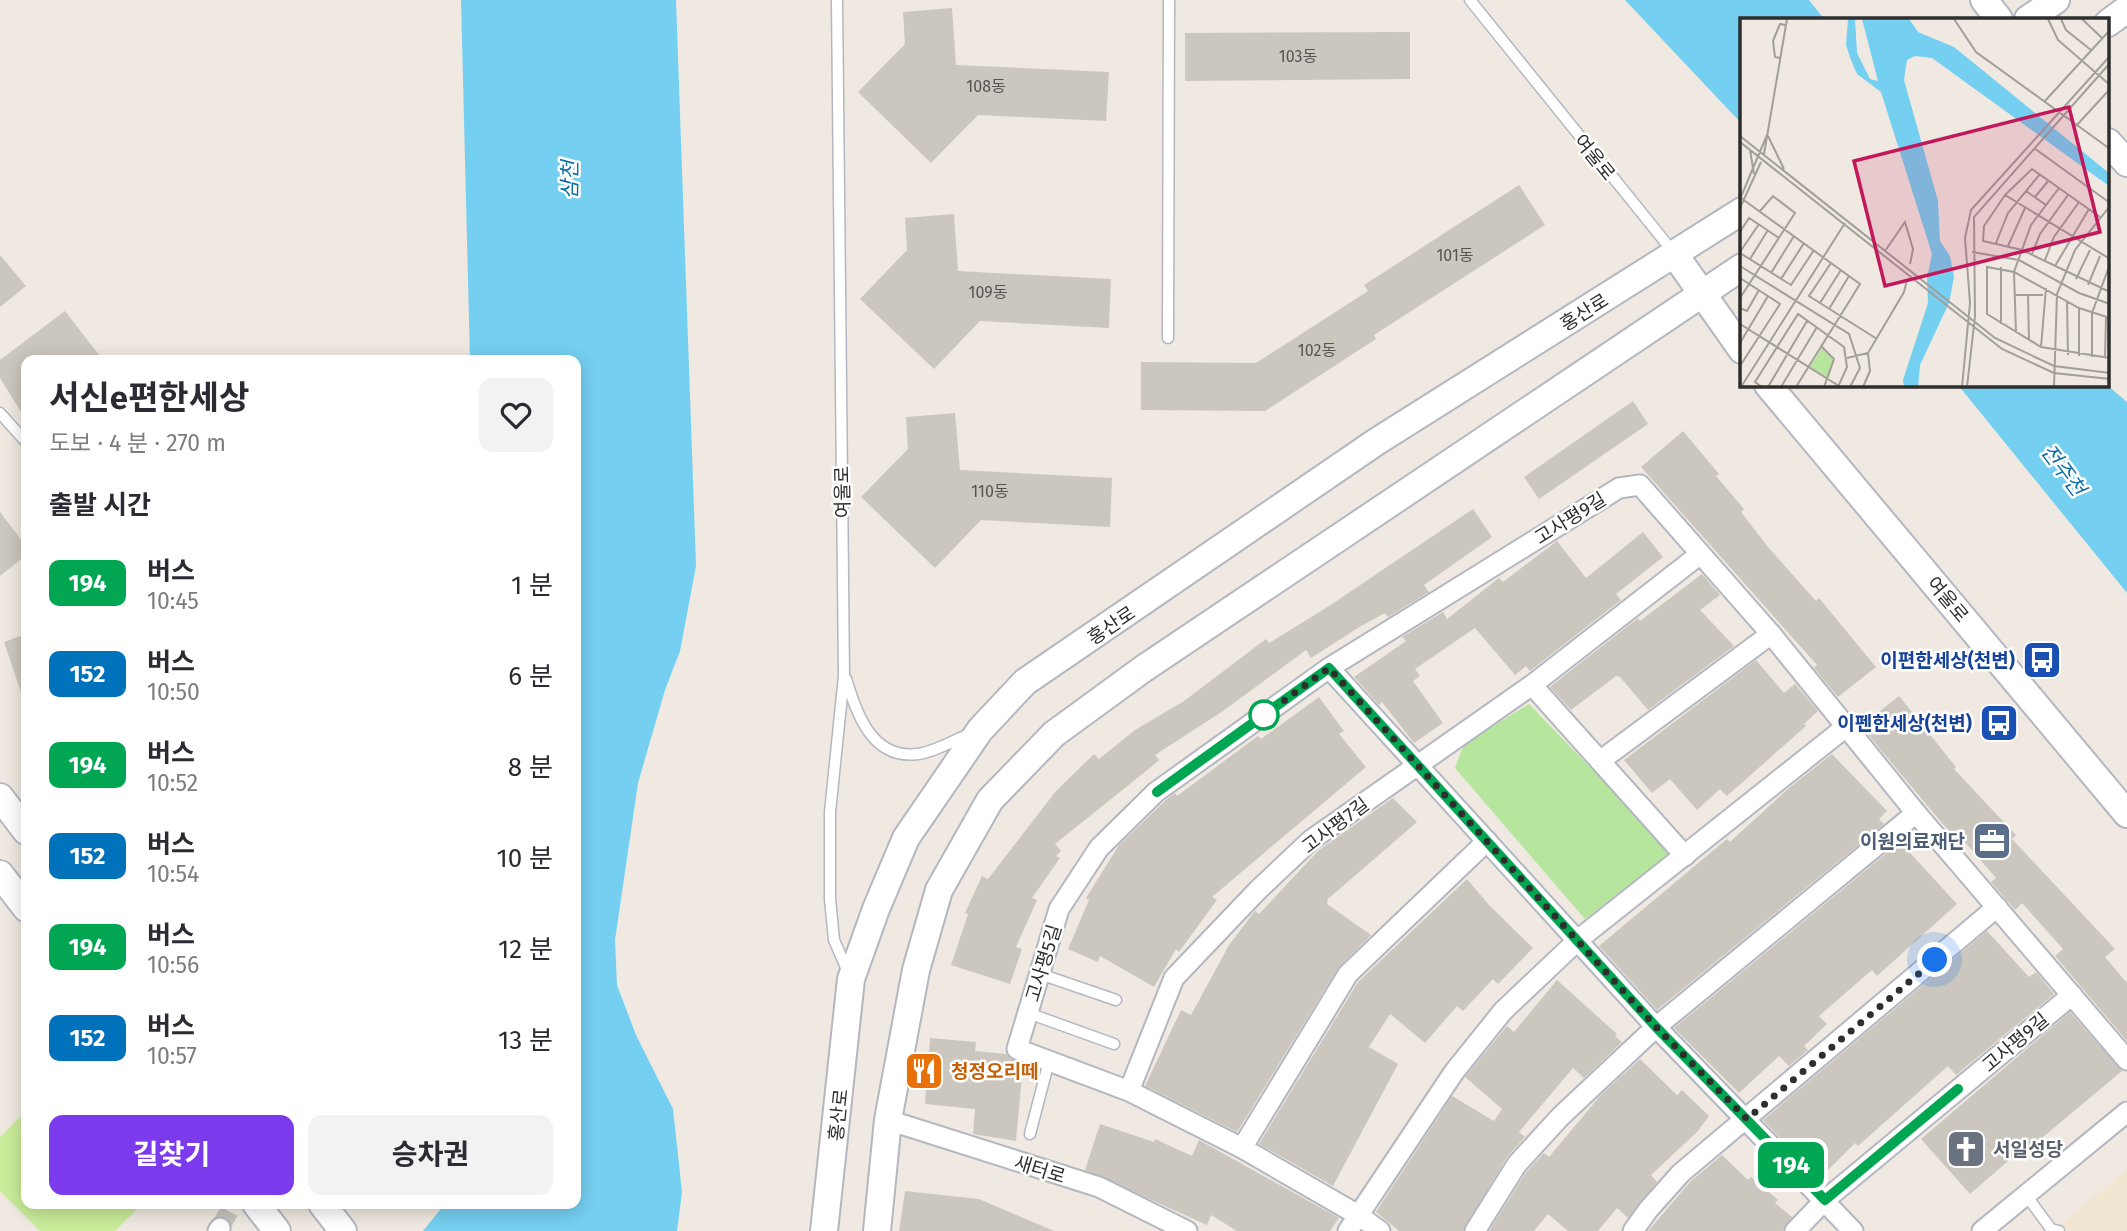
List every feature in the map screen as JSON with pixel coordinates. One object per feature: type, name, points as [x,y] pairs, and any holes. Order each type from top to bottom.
[{"type":"street","points":[[1984,0],[1998,18]]},
{"type":"street","points":[[2029,18],[2056,0]]},
{"type":"street","points":[[2110,144],[2127,163]]},
{"type":"street","name":"홍산로","points":[[824,1231],[851,979],[906,838],[979,730],[1025,682],[1376,442],[1740,212]]},
{"type":"street","name":"여울로","points":[[1675,255],[1740,347]]},
{"type":"street","points":[[877,1231],[888,1120],[916,971],[939,890],[990,800],[1054,734],[1143,669],[1611,358],[1736,271]]},
{"type":"street","name":"여울로","points":[[1770,387],[2127,814]]},
{"type":"street","name":"고사평9길","points":[[1329,668],[1619,488],[1640,485],[1771,634],[1916,813],[2127,1060]]},
{"type":"street","points":[[1685,856],[1532,685],[1699,555]]},
{"type":"street","points":[[1600,761],[1771,634]]},
{"type":"street","points":[[1329,668],[1579,939],[1656,1027],[1853,1231]]},
{"type":"street","name":"고사평5길","points":[[1329,668],[1157,792],[1099,848],[1059,909],[1017,1049],[1129,1091],[1242,1147],[1353,1223],[1380,1231]]},
{"type":"street","name":"고사평7길","points":[[1129,1091],[1174,978],[1258,890],[1311,840],[1532,685]]},
{"type":"street","points":[[1353,1223],[1454,1072],[1503,1011],[1579,939],[1847,726]]},
{"type":"street","points":[[0,797],[21,824]]},
{"type":"street","points":[[1475,1231],[1517,1164],[1561,1116],[1656,1027],[1916,813]]},
{"type":"street","points":[[1242,1147],[1348,974],[1487,841]]},
{"type":"street","points":[[0,874],[21,901]]},
{"type":"street","points":[[1633,1231],[1681,1173],[1997,908]]},
{"type":"street","name":"고사평9길","points":[[1825,1200],[2072,995]]},
{"type":"street","points":[[1982,1231],[2127,1112]]},
{"type":"street","name":"새터로","points":[[888,1120],[1100,1187],[1187,1231]]},
{"type":"street","points":[[1795,1231],[1825,1200]]},
{"type":"street","points":[[260,1209],[275,1228]]},
{"type":"street","points":[[326,1209],[343,1231]]},
{"type":"lane","name":"여울로","points":[[837,0],[844,676],[830,811],[830,899],[834,940],[851,979]]},
{"type":"lane","points":[[1168,338],[1169,0]]},
{"type":"lane","name":"여울로","points":[[1469,0],[1675,255]]},
{"type":"lane","points":[[0,413],[21,436]]},
{"type":"lane","points":[[844,676],[857,714],[871,738],[893,753],[919,754],[979,730]]},
{"type":"lane","points":[[1040,974],[1116,1000]]},
{"type":"lane","points":[[1028,1013],[1114,1044]]},
{"type":"lane","points":[[1030,1134],[1049,1061]]},
{"type":"lane","points":[[2026,1195],[2051,1229],[2059,1231]]},
{"type":"shaded area","points":[[2127,1169],[2127,1231],[2053,1231]]},
{"type":"green space","points":[[1529,704],[1672,852],[1585,919],[1455,768],[1464,744]]},
{"type":"green space","points":[[21,1116],[21,1209],[137,1209],[115,1231],[40,1231],[0,1191],[0,1137]]},
{"type":"water","name":"삼천","points":[[461,0],[676,0],[696,566],[680,651],[665,690],[638,783],[615,940],[617,985],[636,1035],[673,1109],[682,1192],[677,1231],[423,1231],[441,1209],[581,1209],[581,355],[470,355]]},
{"type":"water","points":[[1625,0],[1809,0],[1823,18],[1740,18],[1740,122]]},
{"type":"water","name":"전주천","points":[[1960,387],[2109,387],[2127,402],[2127,593]]},
{"type":"building","points":[[952,8],[956,65],[1109,72],[1106,121],[978,115],[931,163],[858,92],[905,44],[903,12]]},
{"type":"building","points":[[1410,32],[1410,79],[1185,81],[1185,33]]},
{"type":"building","points":[[1519,185],[1545,225],[1374,335],[1376,339],[1265,411],[1141,410],[1141,362],[1256,363],[1368,291],[1364,285]]},
{"type":"building","points":[[954,214],[958,271],[1111,279],[1109,328],[980,321],[934,369],[860,299],[907,250],[905,218]]},
{"type":"building","points":[[0,255],[26,286],[0,307]]},
{"type":"building","points":[[65,311],[99,355],[21,355],[21,412],[0,378],[0,360]]},
{"type":"building","points":[[1633,401],[1648,424],[1539,499],[1524,477]]},
{"type":"building","points":[[955,413],[960,470],[1112,478],[1110,527],[981,520],[935,568],[861,497],[908,449],[906,417]]},
{"type":"building","points":[[1683,431],[1719,474],[1716,476],[1744,509],[1741,512],[1768,547],[1816,601],[1819,598],[1876,667],[1838,697],[1814,668],[1817,665],[1641,467]]},
{"type":"building","points":[[1473,509],[1492,537],[1424,585],[1429,592],[1388,617],[1385,613],[1361,626],[1311,658],[1306,650],[1223,711],[1155,755],[1159,760],[1055,844],[1061,851],[1056,856],[1060,858],[1032,898],[1037,900],[1016,947],[1022,949],[1010,984],[951,965],[968,914],[965,913],[982,876],[988,879],[1056,791],[1094,754],[1099,759],[1135,730],[1184,701],[1266,639],[1269,643],[1329,606]]},
{"type":"building","points":[[0,512],[21,539],[21,559],[0,576]]},
{"type":"building","points":[[1643,532],[1663,557],[1616,594],[1621,600],[1530,671],[1526,666],[1515,675],[1475,628],[1415,669],[1420,676],[1413,681],[1443,723],[1414,743],[1382,702],[1379,705],[1354,677],[1406,641],[1402,637],[1443,612],[1447,619],[1499,578],[1503,582],[1557,541],[1586,578]]},
{"type":"building","points":[[1702,574],[1720,595],[1700,610],[1734,646],[1648,710],[1620,677],[1616,676],[1571,710],[1550,687],[1638,618],[1640,621]]},
{"type":"building","points":[[21,636],[21,692],[4,642]]},
{"type":"building","points":[[1756,660],[1784,693],[1795,684],[1818,711],[1804,724],[1806,726],[1727,796],[1720,789],[1697,810],[1670,779],[1652,793],[1624,760]]},
{"type":"building","points":[[1899,696],[1956,767],[1954,769],[2016,835],[2012,839],[2115,949],[2105,957],[2127,983],[2127,1041],[2055,956],[2063,949],[2022,903],[2015,910],[1991,882],[1996,878],[1957,833],[1954,836],[1941,822],[1861,726]]},
{"type":"building","points":[[1319,697],[1344,731],[1339,734],[1366,767],[1212,897],[1217,900],[1179,952],[1176,949],[1154,987],[1100,956],[1098,962],[1068,949],[1089,900],[1086,898],[1119,845],[1175,793],[1177,796],[1258,736],[1261,739]]},
{"type":"building","points":[[1832,754],[1887,811],[1879,819],[1884,824],[1657,1010],[1599,946],[1727,839],[1730,842],[1789,788]]},
{"type":"building","points":[[1393,798],[1417,822],[1328,899],[1327,904],[1371,935],[1338,968],[1237,1132],[1145,1086],[1181,1010],[1191,1015],[1229,945],[1255,911],[1259,914],[1319,850]]},
{"type":"building","points":[[1900,842],[1957,904],[1877,976],[1872,970],[1819,1016],[1827,1024],[1804,1046],[1808,1050],[1789,1066],[1779,1056],[1739,1093],[1674,1028]]},
{"type":"building","points":[[1467,879],[1533,948],[1498,984],[1493,979],[1463,1011],[1457,1006],[1425,1043],[1390,1014],[1369,1047],[1398,1064],[1333,1186],[1259,1144],[1358,982]]},
{"type":"building","points":[[1987,931],[2029,977],[2036,972],[2054,994],[1956,1075],[1948,1066],[1858,1146],[1855,1143],[1819,1179],[1763,1120]]},
{"type":"building","points":[[1557,980],[1617,1034],[1615,1036],[1622,1042],[1584,1078],[1573,1068],[1519,1132],[1525,1137],[1507,1157],[1463,1231],[1399,1231],[1376,1212],[1452,1096],[1494,1121],[1502,1109],[1465,1077],[1507,1026],[1514,1032]]},
{"type":"building","points":[[2070,1012],[2122,1071],[2025,1152],[2022,1149],[1970,1194],[1921,1139]]},
{"type":"building","points":[[930,1038],[976,1042],[975,1051],[1006,1054],[1023,1064],[1016,1141],[973,1134],[975,1109],[925,1104]]},
{"type":"building","points":[[1640,1059],[1677,1095],[1682,1090],[1709,1116],[1698,1131],[1651,1175],[1657,1182],[1628,1218],[1617,1208],[1598,1231],[1568,1231],[1548,1214],[1534,1231],[1489,1231],[1527,1171],[1544,1153],[1549,1157],[1600,1096]]},
{"type":"building","points":[[1100,1124],[1154,1142],[1155,1139],[1192,1156],[1199,1140],[1339,1218],[1330,1231],[1237,1231],[1211,1215],[1207,1225],[1085,1170]]},
{"type":"building","points":[[1722,1155],[1748,1180],[1751,1177],[1778,1200],[1775,1203],[1792,1217],[1783,1231],[1648,1231],[1690,1182]]},
{"type":"building","points":[[905,1191],[979,1199],[1054,1231],[899,1231]]},
{"type":"tunnel","points":[[220,1228],[230,1209]]},
{"type":"bus line","name":"194","points":[[1157,792],[1329,668],[1579,939],[1656,1027],[1825,1200],[1958,1089]]},
{"type":"place","name":"이편한세상(천변)","points":[[2042,660]]},
{"type":"place","name":"이펜한세상(천변)","points":[[1999,723]]},
{"type":"place","name":"이원의료재단","points":[[1992,841]]},
{"type":"place","name":"청정오리떼","points":[[924,1071]]},
{"type":"place","name":"서일성당","points":[[1966,1149]]},
{"type":"route","points":[[1264,715],[1329,668],[1579,939],[1656,1027],[1747,1119],[1935,960]]}]
